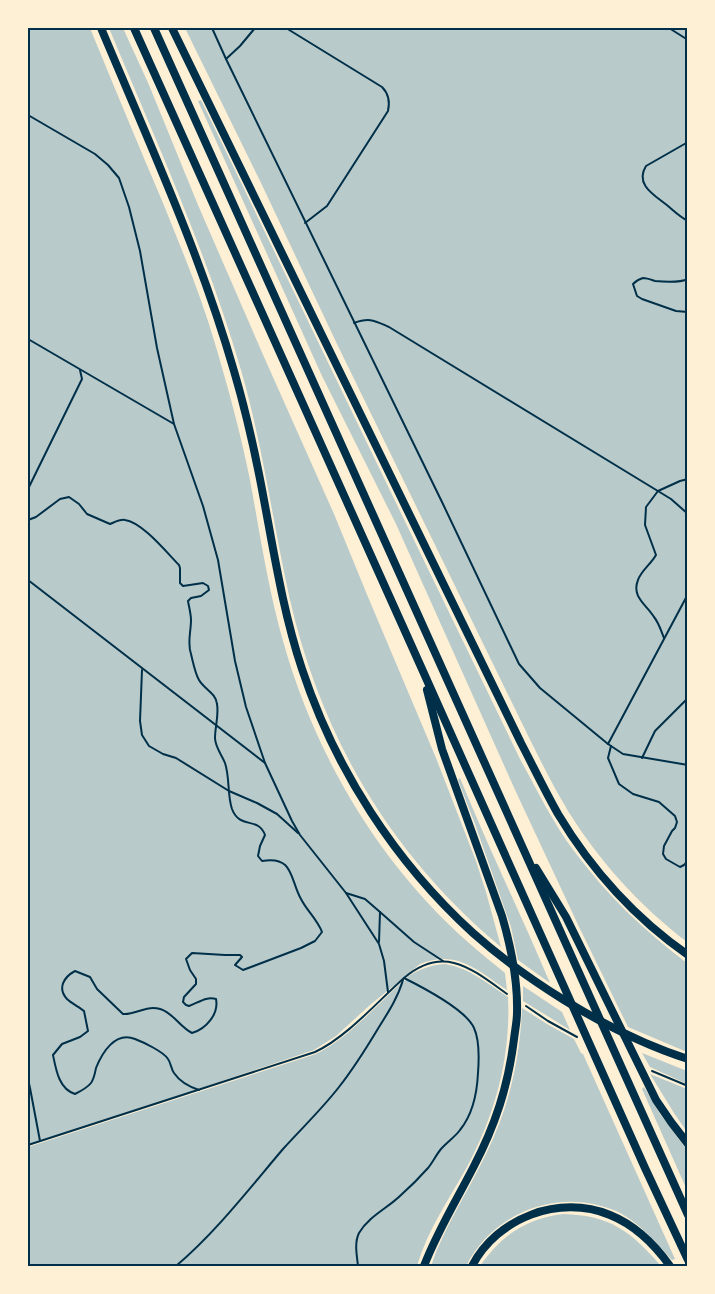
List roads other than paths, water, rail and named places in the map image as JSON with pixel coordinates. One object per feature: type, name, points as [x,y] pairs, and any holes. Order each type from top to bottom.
[{"type":"highway","points":[[102,28],[198,264],[223,334],[249,427],[293,640],[324,725],[356,787],[389,839],[412,867],[454,914],[488,946],[524,973],[581,1010],[638,1040],[688,1059]]},
{"type":"highway","points":[[134,28],[597,1059],[644,1168],[688,1260]]},
{"type":"highway","points":[[154,28],[688,1215]]},
{"type":"highway","points":[[172,28],[548,796],[577,842],[608,883],[649,924],[688,955]]},
{"type":"highway","points":[[422,669],[442,749],[509,940],[516,988],[517,1014],[508,1075],[498,1112],[424,1266]]},
{"type":"highway","points":[[520,843],[566,918],[656,1100],[688,1144]]},
{"type":"highway","points":[[472,1266],[496,1236],[515,1222],[544,1210],[575,1207],[605,1213],[631,1226],[663,1256],[670,1266]]}]
